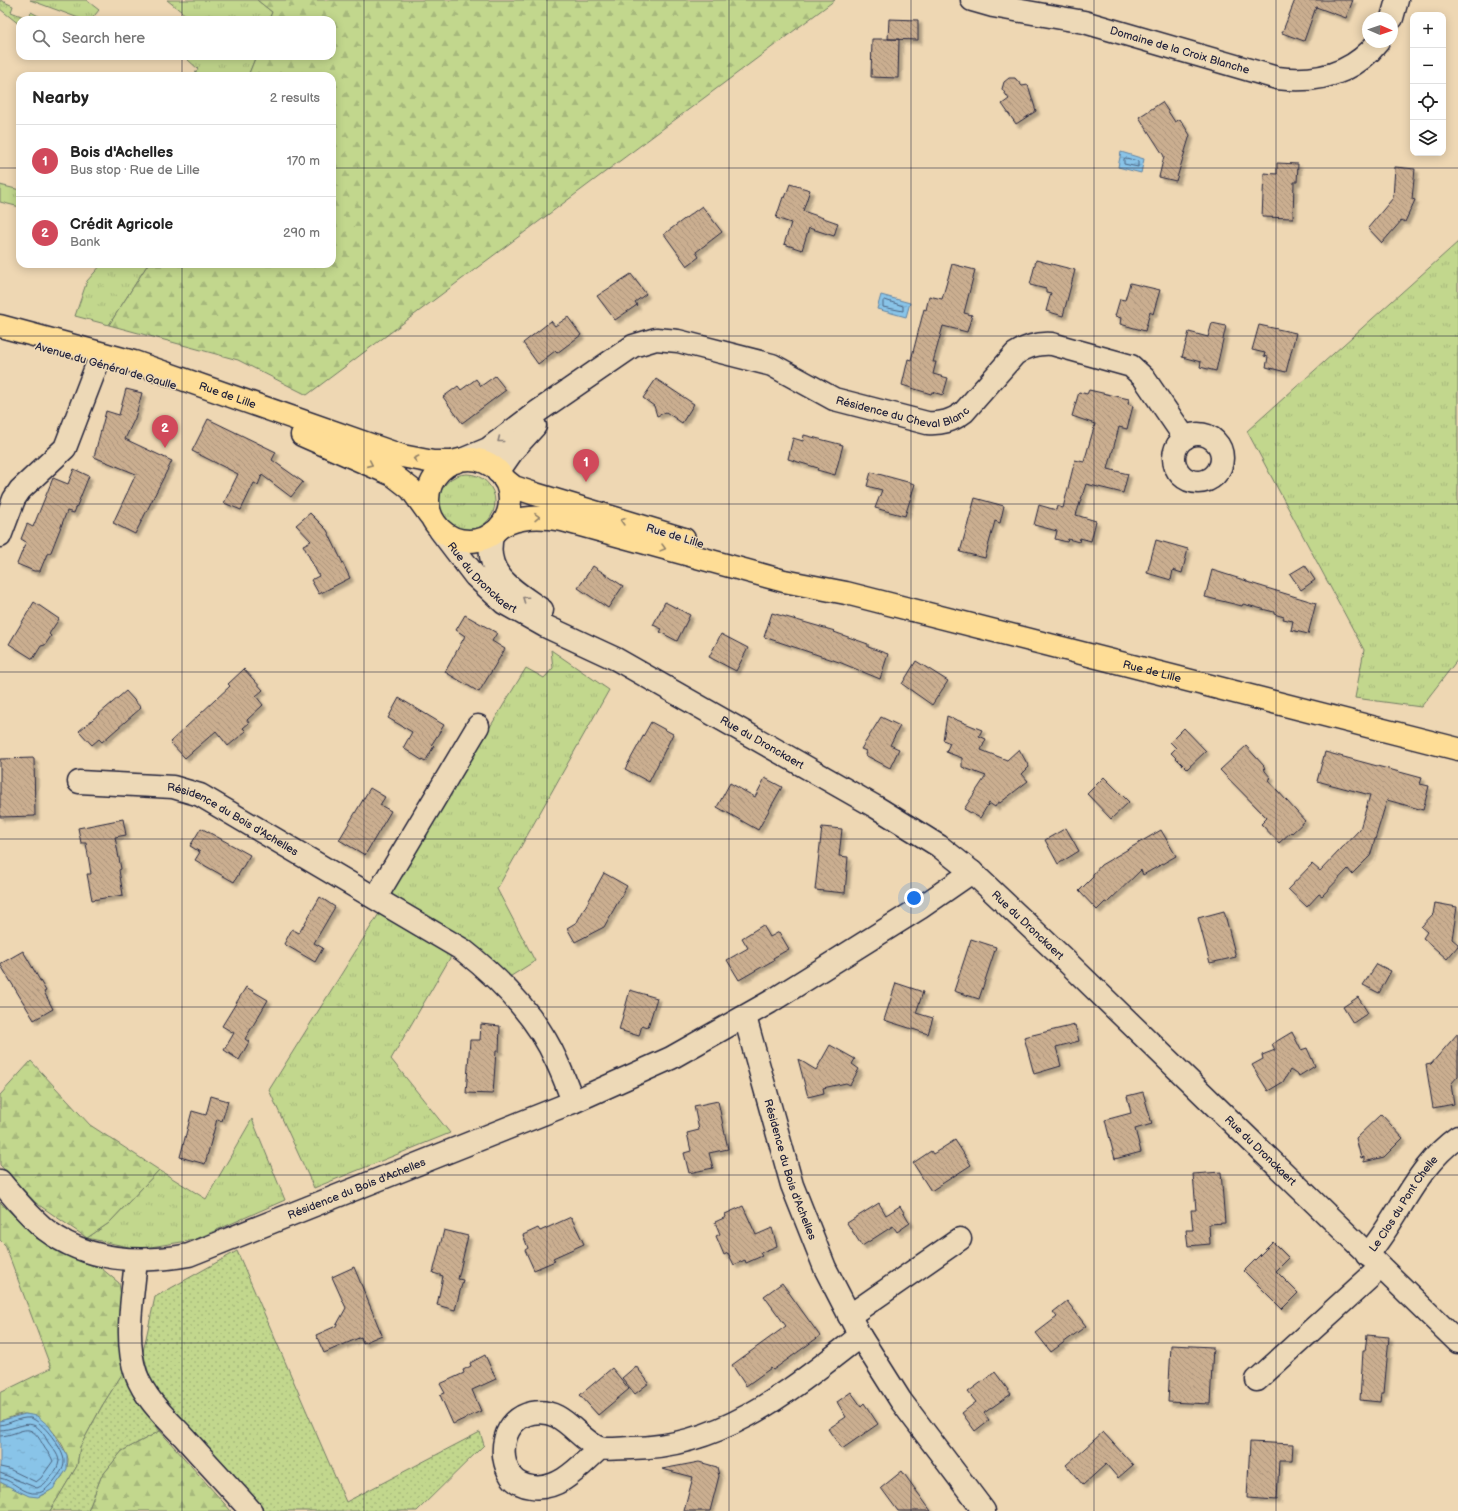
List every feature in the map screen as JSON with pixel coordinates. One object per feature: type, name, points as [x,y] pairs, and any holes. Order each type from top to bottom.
[{"type":"main road","name":"Rue de Lille","points":[[0,326],[134,362],[402,456],[433,462],[460,460]]},
{"type":"main road","name":"Avenue du Général de Gaulle","points":[[0,336],[98,362],[200,394],[278,424],[393,475],[411,489],[435,522]]},
{"type":"main road","points":[[460,460],[482,462],[501,475],[508,487],[510,501],[507,515],[497,530],[481,540],[467,542],[452,538],[435,522],[427,499],[430,485],[442,469],[460,460]]},
{"type":"main road","name":"Rue de Lille","points":[[501,475],[514,486],[535,494],[741,556],[810,578],[846,593]]},
{"type":"main road","name":"Rue de Lille","points":[[497,530],[513,520],[528,518],[562,520],[784,581],[846,593],[1458,749]]},
{"type":"street","name":"Domaine de la Croix Blanche","points":[[972,0],[992,6],[1084,22],[1278,78],[1291,80],[1320,78],[1348,69],[1372,48]]},
{"type":"street","points":[[1394,12],[1397,0]]},
{"type":"street","name":"Résidence du Cheval Blanc","points":[[460,460],[488,449],[537,412],[633,346],[647,340],[665,339],[772,365],[834,399],[927,423],[938,424],[954,419],[964,412],[1015,354],[1022,349],[1042,343],[1131,366],[1144,378],[1185,438]]},
{"type":"street","points":[[0,536],[14,499],[20,490],[65,448],[98,362]]},
{"type":"street","name":"Résidence du Cheval Blanc","points":[[501,475],[526,435],[578,385]]},
{"type":"street","name":"Rue du Dronckaert","points":[[435,522],[475,576],[504,602],[546,626],[616,659],[907,825],[939,846],[972,872],[1062,957],[1373,1262],[1458,1342]]},
{"type":"street","name":"Rue du Dronckaert","points":[[497,530],[490,550],[491,562],[498,575],[506,584],[616,659]]},
{"type":"street","points":[[376,897],[478,726]]},
{"type":"street","name":"Résidence du Bois d'Achelles","points":[[79,782],[174,787],[200,795],[376,897],[463,950],[502,983],[525,1008],[550,1047],[573,1102]]},
{"type":"street","name":"Résidence du Bois d'Achelles","points":[[0,1181],[36,1221],[61,1239],[90,1252],[122,1259],[136,1260],[177,1257],[200,1251],[573,1102],[671,1058],[745,1017],[920,908],[972,872]]},
{"type":"street","name":"Résidence du Bois d'Achelles","points":[[745,1017],[792,1185],[825,1268],[860,1336],[901,1401],[984,1511]]},
{"type":"street","name":"Le Clos du Pont Chelle","points":[[1373,1262],[1381,1238],[1414,1183],[1434,1160],[1458,1137]]},
{"type":"street","points":[[849,1316],[960,1238]]},
{"type":"street","points":[[136,1260],[131,1310],[131,1338],[134,1365],[141,1385],[156,1407],[251,1511]]},
{"type":"street","points":[[1257,1380],[1373,1262]]},
{"type":"street","points":[[600,1448],[638,1448],[676,1442],[726,1427],[747,1418],[787,1393],[860,1336]]},
{"type":"green space","points":[[0,0],[13,6],[11,12],[21,16],[16,16],[16,22],[0,9]]},
{"type":"green space","points":[[30,0],[86,0],[99,10],[94,16],[73,16]]},
{"type":"green space","points":[[167,0],[257,0],[272,12],[270,16],[187,16]]},
{"type":"green space","points":[[257,0],[835,0],[307,395],[238,360],[109,325],[145,268],[336,268],[336,72],[250,72],[254,60],[336,60],[336,16],[270,16],[272,12]]},
{"type":"green space","points":[[31,12],[38,16],[30,16]]},
{"type":"green space","points":[[188,60],[254,60],[250,72],[196,72],[198,69]]},
{"type":"green space","points":[[0,185],[16,189],[16,206],[0,202]]},
{"type":"green space","points":[[1458,242],[1458,659],[1421,707],[1355,698],[1364,650],[1247,431]]},
{"type":"green space","points":[[98,268],[145,268],[109,325],[75,316],[87,281]]},
{"type":"green space","points":[[461,474],[473,474],[483,478],[491,486],[495,496],[495,508],[491,518],[483,526],[473,530],[461,530],[451,526],[443,518],[439,508],[439,496],[443,486],[451,478]]},
{"type":"green space","points":[[551,650],[609,690],[497,889],[535,961],[508,978],[387,896],[526,668],[544,678],[553,668]]},
{"type":"green space","points":[[380,912],[453,953],[391,1059],[450,1133],[314,1188],[269,1090]]},
{"type":"green space","points":[[31,1061],[90,1125],[159,1170],[109,1223],[87,1238],[36,1203],[0,1165],[0,1095]]},
{"type":"green space","points":[[252,1119],[285,1200],[194,1240],[138,1249],[87,1238],[109,1223],[159,1170],[206,1199]]},
{"type":"green space","points":[[0,1202],[36,1238],[101,1268],[119,1283],[125,1323],[126,1368],[102,1406],[80,1447],[77,1466],[50,1511],[0,1511],[0,1482],[30,1496],[44,1494],[51,1490],[58,1482],[66,1469],[68,1459],[66,1452],[58,1438],[46,1424],[39,1419],[21,1414],[0,1421],[0,1393],[51,1368],[5,1245],[0,1240]]},
{"type":"green space","points":[[237,1251],[346,1502],[480,1432],[484,1445],[417,1511],[259,1511],[152,1386],[143,1352],[155,1297]]},
{"type":"green space","points":[[126,1368],[133,1395],[160,1431],[122,1451],[101,1477],[88,1511],[50,1511],[77,1466],[80,1447],[102,1406]]},
{"type":"green space","points":[[160,1431],[231,1511],[88,1511],[101,1477],[122,1451]]},
{"type":"water","points":[[1121,152],[1144,159],[1141,173],[1118,167]]},
{"type":"water","points":[[881,295],[910,303],[906,317],[877,309]]},
{"type":"water","points":[[25,1414],[37,1416],[49,1426],[67,1455],[67,1469],[53,1489],[38,1497],[29,1496],[0,1482],[0,1421]]},
{"type":"building","points":[[1295,0],[1353,0],[1346,18],[1316,7],[1304,41],[1282,33]]},
{"type":"building","points":[[889,19],[918,20],[918,40],[888,39]]},
{"type":"building","points":[[872,39],[899,39],[898,78],[871,77]]},
{"type":"building","points":[[1009,78],[1015,78],[1022,86],[1028,85],[1036,111],[1016,124],[1002,104],[1009,99],[1002,89],[1004,82]]},
{"type":"building","points":[[1162,102],[1175,122],[1180,119],[1190,135],[1176,181],[1159,177],[1164,156],[1139,117]]},
{"type":"building","points":[[1277,163],[1298,164],[1297,182],[1294,182],[1293,218],[1262,217],[1264,173],[1277,174]]},
{"type":"building","points":[[1395,167],[1415,169],[1412,199],[1415,200],[1405,222],[1402,220],[1382,243],[1368,228],[1393,198]]},
{"type":"building","points":[[790,184],[810,190],[803,211],[838,223],[834,236],[809,228],[802,250],[784,244],[791,223],[776,218],[783,197],[785,198]]},
{"type":"building","points":[[702,206],[722,232],[696,252],[699,257],[687,266],[664,234]]},
{"type":"building","points":[[1036,260],[1075,270],[1063,316],[1046,311],[1051,293],[1046,292],[1046,289],[1030,285]]},
{"type":"building","points":[[952,264],[975,270],[964,313],[972,315],[967,332],[943,326],[933,362],[936,362],[933,374],[948,378],[943,395],[932,392],[931,394],[902,385],[908,359],[911,360],[924,309],[926,310],[929,296],[942,299]]},
{"type":"building","points":[[631,274],[646,294],[635,302],[637,305],[615,320],[597,296]]},
{"type":"building","points":[[1130,283],[1160,290],[1153,314],[1150,312],[1145,331],[1120,324],[1121,318],[1115,316],[1120,299],[1125,300]]},
{"type":"building","points":[[568,317],[581,335],[557,353],[555,351],[538,364],[523,343],[551,321],[555,326]]},
{"type":"building","points":[[1212,323],[1226,326],[1216,371],[1200,367],[1201,362],[1182,357],[1189,332],[1208,337]]},
{"type":"building","points":[[1259,325],[1296,333],[1286,372],[1266,367],[1268,357],[1264,356],[1265,353],[1252,350]]},
{"type":"building","points":[[495,376],[506,390],[462,423],[443,397],[458,386],[461,390],[476,379],[481,386]]},
{"type":"building","points":[[656,379],[694,404],[682,423],[666,412],[657,416],[654,406],[643,398]]},
{"type":"building","points":[[126,389],[142,393],[135,418],[125,439],[172,461],[135,534],[113,523],[136,474],[94,457],[106,411],[119,415]]},
{"type":"building","points":[[1089,390],[1129,399],[1128,404],[1133,406],[1127,429],[1119,427],[1108,469],[1128,474],[1123,493],[1086,484],[1076,515],[1096,521],[1091,541],[1080,538],[1079,542],[1068,539],[1067,542],[1055,539],[1057,531],[1034,525],[1039,505],[1056,510],[1057,506],[1063,508],[1075,460],[1084,462],[1095,424],[1072,416],[1079,392],[1087,394]]},
{"type":"building","points":[[208,419],[276,452],[272,460],[303,482],[291,497],[262,475],[258,485],[254,483],[241,510],[224,503],[238,474],[192,451]]},
{"type":"building","points":[[804,435],[843,445],[835,475],[788,459],[793,438],[803,441]]},
{"type":"building","points":[[74,469],[89,476],[74,513],[67,511],[51,552],[47,554],[40,571],[34,571],[17,564],[26,542],[21,539],[27,524],[33,527],[53,478],[68,484]]},
{"type":"building","points":[[871,472],[915,484],[905,516],[875,508],[882,490],[867,486]]},
{"type":"building","points":[[975,498],[1004,506],[1000,523],[995,521],[985,558],[960,552]]},
{"type":"building","points":[[310,513],[327,530],[350,578],[319,594],[311,580],[319,576],[303,545],[311,541],[296,525]]},
{"type":"building","points":[[1156,540],[1188,549],[1182,573],[1173,570],[1171,580],[1147,573]]},
{"type":"building","points":[[1305,565],[1315,580],[1301,590],[1290,574]]},
{"type":"building","points":[[593,566],[623,586],[608,608],[578,588]]},
{"type":"building","points":[[1212,570],[1316,603],[1308,634],[1291,630],[1293,621],[1283,619],[1284,617],[1274,614],[1274,612],[1243,604],[1242,606],[1205,597]]},
{"type":"building","points":[[34,602],[59,619],[49,634],[51,636],[45,645],[41,646],[33,659],[9,644]]},
{"type":"building","points":[[665,602],[690,615],[677,641],[660,632],[662,629],[653,625]]},
{"type":"building","points":[[772,613],[835,631],[834,632],[868,644],[868,647],[888,654],[880,679],[839,662],[764,637]]},
{"type":"building","points":[[465,615],[497,633],[492,641],[505,649],[479,692],[445,672],[465,636],[456,630]]},
{"type":"building","points":[[721,634],[748,648],[736,671],[709,657]]},
{"type":"building","points":[[916,661],[948,681],[932,705],[902,684]]},
{"type":"building","points":[[244,669],[263,690],[256,696],[263,705],[247,720],[249,723],[243,728],[246,731],[228,746],[216,731],[185,758],[170,742],[230,686],[228,684]]},
{"type":"building","points":[[126,691],[141,708],[102,742],[99,739],[92,745],[79,731]]},
{"type":"building","points":[[399,698],[444,725],[432,744],[434,746],[425,762],[403,748],[412,732],[388,718]]},
{"type":"building","points":[[947,716],[982,730],[979,736],[986,739],[981,750],[1007,760],[1019,749],[1029,767],[1022,774],[1028,781],[1000,803],[998,802],[995,807],[989,803],[980,818],[964,809],[986,776],[962,767],[962,758],[946,752],[950,743],[943,740]]},
{"type":"building","points":[[881,717],[900,726],[890,745],[899,749],[890,768],[865,755],[866,751],[861,749]]},
{"type":"building","points":[[651,722],[673,734],[649,782],[625,769]]},
{"type":"building","points":[[1184,728],[1206,751],[1187,769],[1171,753],[1176,748],[1170,742]]},
{"type":"building","points":[[1246,746],[1264,766],[1265,771],[1271,778],[1268,780],[1305,821],[1279,843],[1261,824],[1267,818],[1220,770]]},
{"type":"building","points":[[1325,752],[1422,778],[1420,784],[1429,786],[1423,810],[1387,800],[1370,856],[1352,874],[1348,869],[1322,896],[1319,894],[1307,907],[1288,889],[1312,864],[1320,871],[1360,829],[1370,795],[1317,781]]},
{"type":"building","points":[[34,758],[35,816],[0,817],[0,759]]},
{"type":"building","points":[[1104,777],[1129,802],[1111,819],[1087,794]]},
{"type":"building","points":[[765,778],[782,787],[758,830],[717,807],[730,783],[755,797]]},
{"type":"building","points":[[370,788],[385,797],[380,805],[391,811],[365,855],[339,840]]},
{"type":"building","points":[[123,819],[126,835],[115,837],[121,869],[119,870],[123,895],[92,900],[87,874],[91,874],[86,843],[81,843],[78,828]]},
{"type":"building","points":[[822,827],[842,829],[839,856],[848,857],[845,893],[815,890]]},
{"type":"building","points":[[201,828],[250,855],[234,882],[195,860],[200,852],[190,846]]},
{"type":"building","points":[[1066,828],[1079,851],[1058,864],[1045,840]]},
{"type":"building","points":[[1161,830],[1176,856],[1143,875],[1141,870],[1107,903],[1105,902],[1097,910],[1079,891],[1093,877],[1093,874],[1101,865]]},
{"type":"building","points":[[604,873],[627,886],[604,927],[575,942],[567,928],[577,922]]},
{"type":"building","points":[[320,897],[335,907],[314,943],[323,948],[315,962],[284,944],[292,929],[299,933]]},
{"type":"building","points":[[1435,903],[1457,907],[1452,939],[1458,944],[1458,946],[1447,959],[1423,938],[1427,932],[1421,927],[1433,914]]},
{"type":"building","points":[[1224,911],[1236,957],[1210,963],[1198,918]]},
{"type":"building","points":[[763,925],[770,937],[779,932],[789,949],[773,958],[774,960],[739,980],[727,960],[748,948],[742,938]]},
{"type":"building","points":[[971,939],[996,947],[979,999],[954,991]]},
{"type":"building","points":[[23,951],[46,991],[44,992],[53,1009],[34,1020],[0,964]]},
{"type":"building","points":[[1377,964],[1391,971],[1379,993],[1363,985]]},
{"type":"building","points":[[896,983],[923,992],[916,1013],[933,1018],[928,1034],[884,1020]]},
{"type":"building","points":[[246,987],[268,1000],[245,1039],[249,1042],[239,1060],[224,1050],[234,1033],[222,1026]]},
{"type":"building","points":[[630,990],[657,998],[648,1027],[642,1025],[639,1036],[619,1030]]},
{"type":"building","points":[[1358,997],[1368,1013],[1353,1023],[1343,1007]]},
{"type":"building","points":[[481,1024],[500,1026],[499,1051],[496,1051],[493,1094],[466,1093],[470,1040],[480,1040]]},
{"type":"building","points":[[1075,1025],[1079,1041],[1056,1047],[1061,1066],[1034,1074],[1024,1037]]},
{"type":"building","points":[[1292,1032],[1301,1050],[1307,1048],[1315,1066],[1299,1076],[1290,1070],[1283,1082],[1268,1091],[1252,1065],[1263,1059],[1262,1055],[1275,1050],[1272,1044]]},
{"type":"building","points":[[1458,1033],[1458,1076],[1451,1084],[1454,1104],[1433,1108],[1426,1065],[1431,1064]]},
{"type":"building","points":[[830,1045],[855,1059],[852,1064],[859,1069],[850,1085],[846,1083],[823,1088],[824,1093],[808,1097],[798,1059],[816,1070]]},
{"type":"building","points":[[1143,1092],[1152,1124],[1135,1129],[1141,1152],[1115,1159],[1105,1120],[1131,1113],[1127,1096]]},
{"type":"building","points":[[211,1096],[228,1101],[222,1121],[217,1119],[205,1164],[180,1157],[192,1111],[206,1115]]},
{"type":"building","points":[[718,1101],[728,1149],[709,1153],[713,1168],[689,1173],[684,1153],[691,1151],[687,1133],[699,1130],[694,1106]]},
{"type":"building","points":[[1381,1114],[1403,1138],[1384,1157],[1364,1162],[1364,1157],[1361,1158],[1356,1138]]},
{"type":"building","points":[[955,1140],[971,1165],[931,1191],[913,1163],[931,1151],[933,1154]]},
{"type":"building","points":[[1221,1172],[1225,1223],[1209,1224],[1210,1244],[1188,1246],[1186,1230],[1193,1230],[1191,1210],[1196,1210],[1193,1174]]},
{"type":"building","points":[[879,1203],[886,1215],[900,1206],[910,1223],[897,1232],[893,1226],[862,1246],[847,1223]]},
{"type":"building","points":[[743,1206],[756,1235],[772,1228],[777,1246],[760,1253],[762,1256],[746,1263],[745,1260],[734,1265],[728,1253],[724,1255],[716,1236],[720,1234],[715,1222],[726,1217],[725,1214]]},
{"type":"building","points":[[571,1217],[584,1244],[553,1258],[555,1261],[534,1270],[525,1250],[528,1248],[523,1235],[538,1228],[540,1231]]},
{"type":"building","points":[[444,1230],[468,1236],[458,1279],[463,1280],[455,1310],[437,1305],[443,1276],[433,1273]]},
{"type":"building","points":[[1273,1242],[1289,1258],[1276,1271],[1298,1293],[1282,1309],[1244,1271]]},
{"type":"building","points":[[354,1267],[382,1335],[363,1343],[361,1337],[324,1353],[316,1335],[336,1326],[346,1308],[332,1277]]},
{"type":"building","points":[[782,1283],[820,1336],[773,1370],[771,1368],[746,1386],[732,1365],[786,1326],[764,1296]]},
{"type":"building","points":[[1067,1301],[1086,1326],[1051,1352],[1036,1333],[1057,1317],[1053,1312]]},
{"type":"building","points":[[1367,1335],[1389,1337],[1384,1393],[1381,1393],[1380,1402],[1360,1400],[1363,1351],[1365,1351]]},
{"type":"building","points":[[1171,1345],[1213,1347],[1210,1404],[1168,1402]]},
{"type":"building","points":[[485,1355],[496,1379],[472,1390],[481,1411],[453,1424],[440,1395],[445,1393],[440,1384],[464,1373],[463,1370],[471,1366],[470,1363]]},
{"type":"building","points":[[636,1366],[649,1383],[635,1394],[622,1378]]},
{"type":"building","points":[[612,1368],[629,1389],[598,1415],[580,1395]]},
{"type":"building","points":[[995,1372],[1011,1394],[984,1413],[989,1420],[975,1431],[962,1413],[976,1402],[968,1392]]},
{"type":"building","points":[[851,1392],[861,1406],[864,1403],[878,1424],[842,1449],[828,1429],[846,1417],[837,1402]]},
{"type":"building","points":[[1103,1432],[1133,1465],[1118,1478],[1106,1464],[1083,1485],[1066,1465]]},
{"type":"building","points":[[1250,1442],[1293,1444],[1292,1460],[1279,1460],[1277,1500],[1247,1498]]},
{"type":"building","points":[[699,1462],[717,1467],[719,1476],[710,1511],[684,1511],[693,1477],[662,1469]]},
{"type":"building","points":[[902,1471],[931,1511],[898,1511],[881,1488]]},
{"type":"place","name":"Crédit Agricole","points":[[165,448]]},
{"type":"place","name":"Bois d'Achelles","points":[[586,482]]}]
